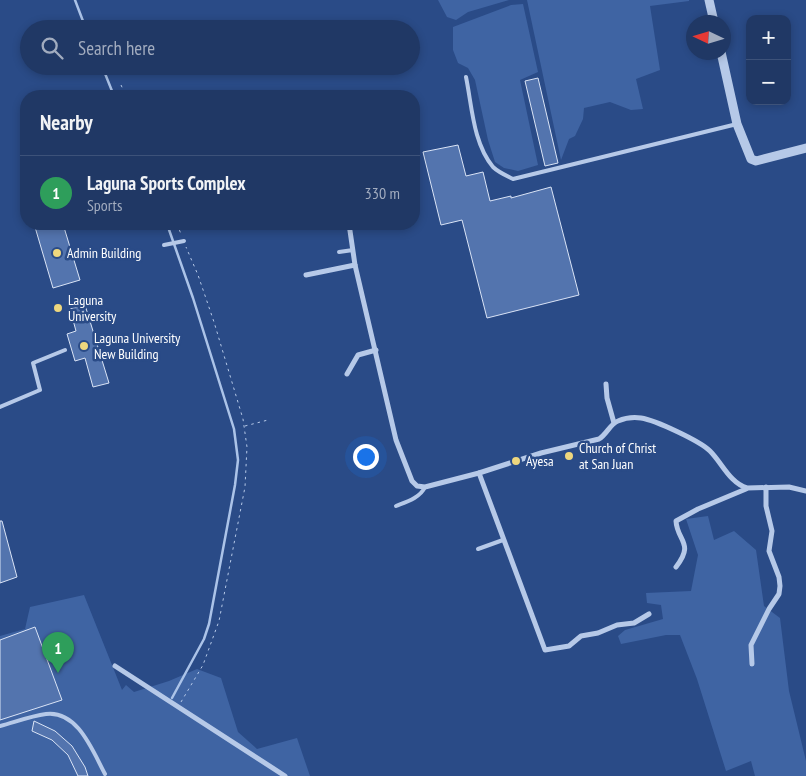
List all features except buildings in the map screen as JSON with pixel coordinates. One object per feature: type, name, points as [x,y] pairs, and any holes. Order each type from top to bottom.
[{"type":"street","points":[[709,0],[712,15]]},
{"type":"street","points":[[722,60],[737,124],[751,159],[756,161],[806,148]]},
{"type":"street","points":[[350,230],[356,265],[396,440],[412,481],[417,486],[425,487],[479,473],[541,453],[599,439],[604,436],[614,423],[630,418],[642,418],[699,442],[718,460],[731,478],[741,486],[747,488],[789,487],[806,491]]},
{"type":"street","points":[[306,275],[356,265]]},
{"type":"street","points":[[347,374],[358,355],[376,350]]},
{"type":"street","points":[[606,384],[607,398],[614,423]]},
{"type":"street","points":[[479,473],[545,650],[569,646],[581,636],[598,633],[617,624],[634,623],[649,614]]},
{"type":"street","points":[[676,567],[684,557],[685,552],[683,538],[676,521],[698,509],[747,488]]},
{"type":"street","points":[[752,664],[752,644],[769,609],[779,594],[780,586],[779,577],[769,551],[772,531],[766,506],[766,488]]},
{"type":"street","points":[[115,666],[285,776]]},
{"type":"lane","points":[[466,77],[478,139],[484,153],[494,168],[513,179],[737,124]]},
{"type":"lane","points":[[164,246],[184,241]]},
{"type":"lane","points":[[339,252],[353,250]]},
{"type":"lane","points":[[0,407],[40,390],[33,363],[65,350]]},
{"type":"lane","points":[[396,506],[415,497],[425,487]]},
{"type":"lane","points":[[478,548],[503,540]]},
{"type":"lane","points":[[0,726],[47,714],[63,716],[79,727],[105,774]]},
{"type":"path","points":[[121,85],[123,90]]},
{"type":"path","points":[[178,708],[203,665],[219,621],[244,487],[247,453],[244,426],[207,300],[179,230]]},
{"type":"path","points":[[244,426],[268,420]]},
{"type":"shaded area","points":[[438,0],[509,0],[468,12],[456,20],[447,17]]},
{"type":"shaded area","points":[[527,0],[689,0],[650,6],[660,70],[636,79],[643,109],[631,110],[610,102],[584,108],[583,119],[575,136],[569,139],[561,160]]},
{"type":"shaded area","points":[[523,4],[538,72],[520,80],[538,165],[518,171],[504,168],[495,162],[488,140],[475,80],[468,68],[458,63],[453,50],[453,27],[511,5]]},
{"type":"shaded area","points":[[708,516],[714,540],[734,531],[756,550],[764,606],[780,618],[789,691],[806,761],[806,776],[755,776],[751,761],[726,771],[697,679],[680,635],[666,635],[621,644],[618,636],[625,630],[663,619],[661,605],[647,603],[646,593],[691,591],[698,555],[686,519]]},
{"type":"shaded area","points":[[84,595],[122,690],[126,685],[134,692],[169,681],[197,669],[221,678],[238,732],[257,749],[297,738],[310,776],[0,776],[0,636],[25,629],[30,607]]},
{"type":"waterway","points":[[75,0],[83,20]]},
{"type":"waterway","points":[[106,75],[112,90]]},
{"type":"waterway","points":[[169,230],[193,298],[234,429],[238,460],[209,624],[204,639],[172,698]]},
{"type":"place","name":"Admin Building","points":[[57,253]]},
{"type":"place","name":"Laguna University","points":[[58,308]]},
{"type":"place","name":"Laguna University New Building","points":[[84,346]]},
{"type":"place","name":"Church of Christ at San Juan","points":[[569,456]]},
{"type":"place","name":"Ayesa","points":[[516,461]]},
{"type":"place","name":"Laguna Sports Complex","points":[[58,673]]}]
